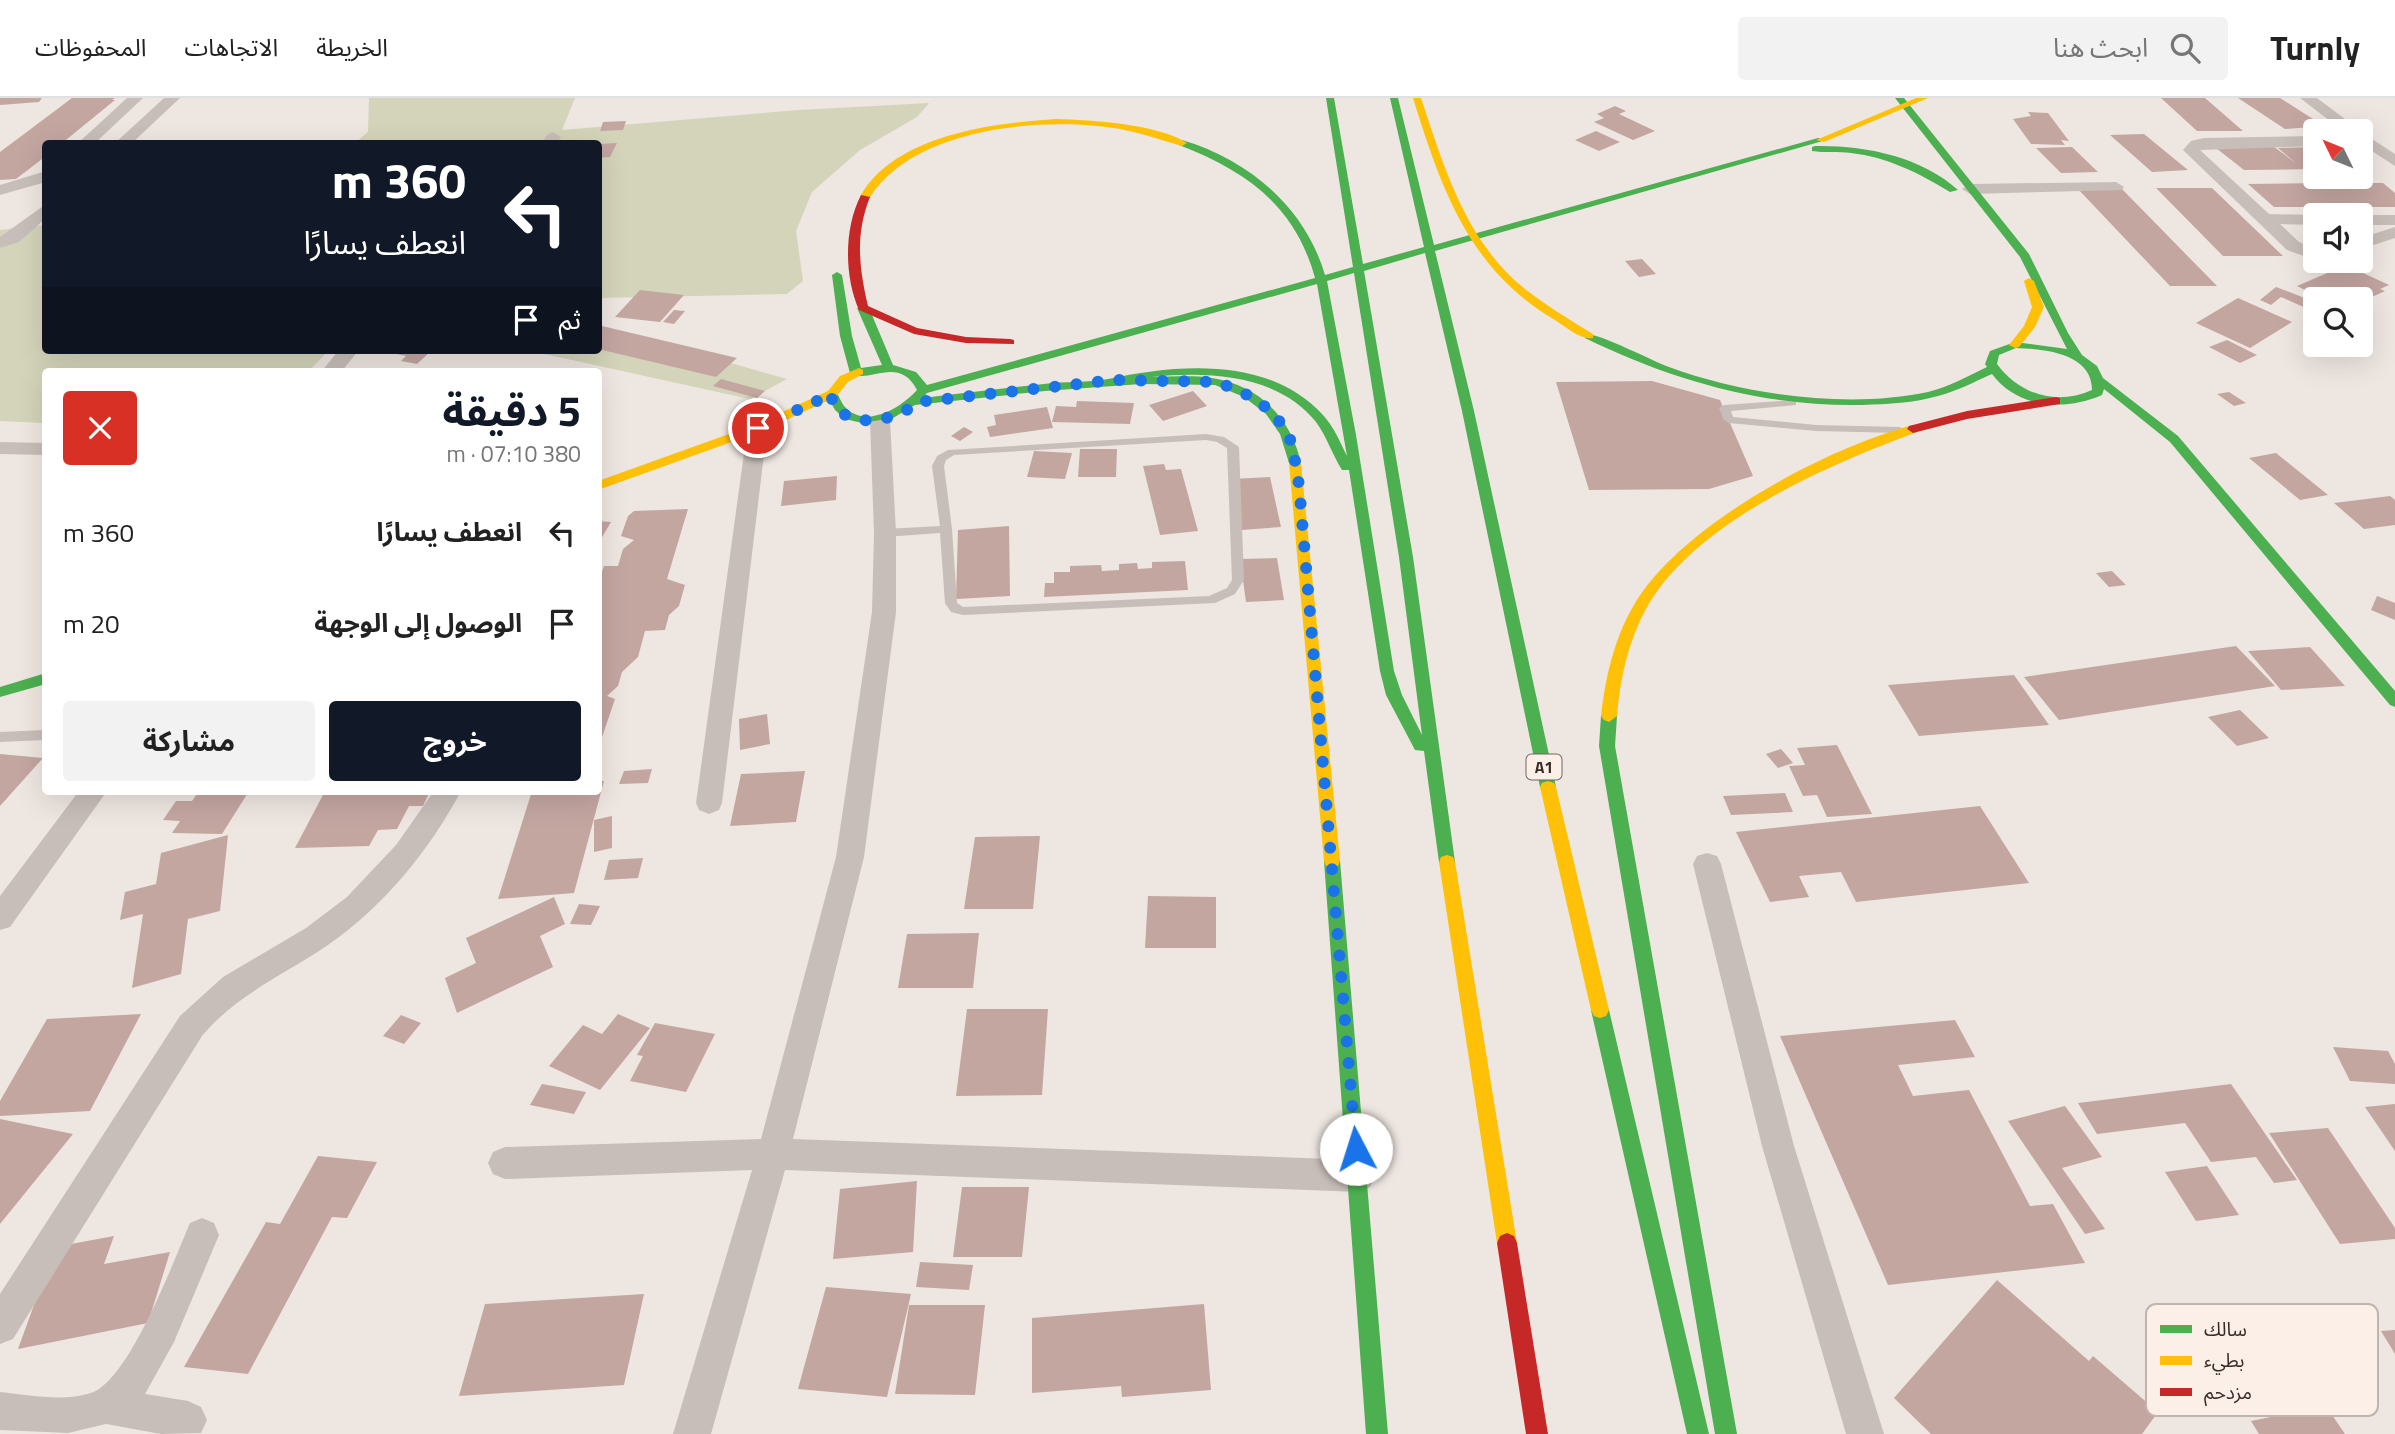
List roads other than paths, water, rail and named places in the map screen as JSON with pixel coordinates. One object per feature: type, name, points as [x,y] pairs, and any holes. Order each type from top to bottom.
[{"type":"main road","points":[[1330,98],[1406,557],[1433,772],[1537,1434]]},
{"type":"main road","name":"A1","points":[[1394,98],[1468,411],[1531,713],[1698,1434]]},
{"type":"main road","points":[[1417,98],[1454,205],[1473,240],[1496,270],[1538,308],[1592,341],[1661,369],[1743,389],[1842,400],[1903,399],[1929,395],[1952,388],[1993,369]]},
{"type":"main road","points":[[1850,110],[1924,98]]},
{"type":"main road","points":[[825,423],[847,416],[880,419],[909,410],[921,396],[1274,292],[1829,138],[1894,102]]},
{"type":"main road","points":[[1894,102],[2015,258],[2035,294],[2038,307],[2015,345]]},
{"type":"main road","points":[[888,368],[863,308],[853,261],[852,239],[869,188],[899,161],[945,141],[984,129],[1021,123],[1096,124],[1139,131],[1183,144],[1242,171],[1267,191],[1291,216],[1312,248],[1341,382],[1387,671],[1394,695],[1433,772]]},
{"type":"main road","points":[[870,163],[890,147]]},
{"type":"main road","points":[[1778,153],[1831,148],[1874,152],[1912,163],[1961,189],[2034,269],[2048,298],[2056,326],[2078,358]]},
{"type":"main road","points":[[1410,235],[1476,217]]},
{"type":"main road","points":[[1304,263],[1370,246]]},
{"type":"main road","points":[[834,260],[846,336],[856,373]]},
{"type":"main road","points":[[863,308],[914,331],[966,340],[1016,341],[958,356]]},
{"type":"main road","points":[[2056,401],[2021,392],[2003,382],[1993,369],[1994,353],[2015,345],[2046,346],[2078,358],[2093,369],[2101,381],[2174,439],[2395,701]]},
{"type":"main road","points":[[602,485],[758,428],[832,394],[845,379],[856,373],[888,368],[913,369],[919,379],[921,396]]},
{"type":"main road","points":[[1114,380],[1150,371],[1191,369],[1233,373],[1273,386],[1305,405],[1323,423],[1361,495]]},
{"type":"main road","points":[[921,396],[1114,380],[1218,382],[1252,397],[1275,414],[1292,443],[1299,485],[1358,1176],[1377,1434]]},
{"type":"main road","points":[[1726,1434],[1607,746],[1608,710],[1621,646],[1644,600],[1686,552],[1736,514],[1852,452],[1908,430],[1974,414],[2056,401],[2077,401],[2093,396],[2101,387],[2101,381]]},
{"type":"main road","points":[[832,394],[832,403],[847,416]]},
{"type":"main road","points":[[2077,401],[2100,411]]},
{"type":"main road","points":[[2131,426],[2150,434],[2197,467]]},
{"type":"main road","points":[[602,501],[761,444]]},
{"type":"main road","points":[[0,692],[42,679]]},
{"type":"street","points":[[89,140],[136,98]]},
{"type":"street","points":[[126,140],[173,98]]},
{"type":"street","points":[[2307,98],[2336,119]]},
{"type":"street","points":[[2303,141],[2204,143],[2192,147],[2194,155],[2293,246],[2303,250]]},
{"type":"street","points":[[2373,146],[2395,161]]},
{"type":"street","points":[[0,190],[42,178]]},
{"type":"street","points":[[1961,189],[2116,187]]},
{"type":"street","points":[[0,243],[13,238],[42,213]]},
{"type":"street","points":[[2264,219],[2303,220]]},
{"type":"street","points":[[2373,220],[2395,220]]},
{"type":"street","points":[[2373,240],[2395,232]]},
{"type":"street","points":[[334,368],[346,354]]},
{"type":"street","points":[[692,1434],[773,1154],[850,856],[884,612],[885,533],[880,419]]},
{"type":"street","points":[[709,803],[761,444]]},
{"type":"street","points":[[0,448],[42,449]]},
{"type":"street","points":[[0,918],[91,795]]},
{"type":"street","points":[[0,1326],[191,1026],[206,1007],[226,989],[317,936],[360,904],[400,864],[445,795]]},
{"type":"street","points":[[1707,864],[1778,1146],[1865,1434]]},
{"type":"street","points":[[505,1163],[773,1154],[1358,1176]]},
{"type":"street","points":[[0,1410],[49,1414],[84,1413],[107,1406],[122,1395],[139,1372],[202,1235]]},
{"type":"street","points":[[107,1406],[188,1420]]},
{"type":"lane","points":[[1842,400],[1724,408],[1729,420],[1816,428],[1908,430]]},
{"type":"lane","points":[[1206,437],[1220,439],[1233,447],[1238,580],[1231,591],[1211,600],[962,611],[954,609],[951,603],[946,529],[938,466],[941,458],[952,453],[1206,437]]},
{"type":"lane","points":[[885,533],[946,529]]},
{"type":"lane","points":[[0,737],[42,735]]}]
